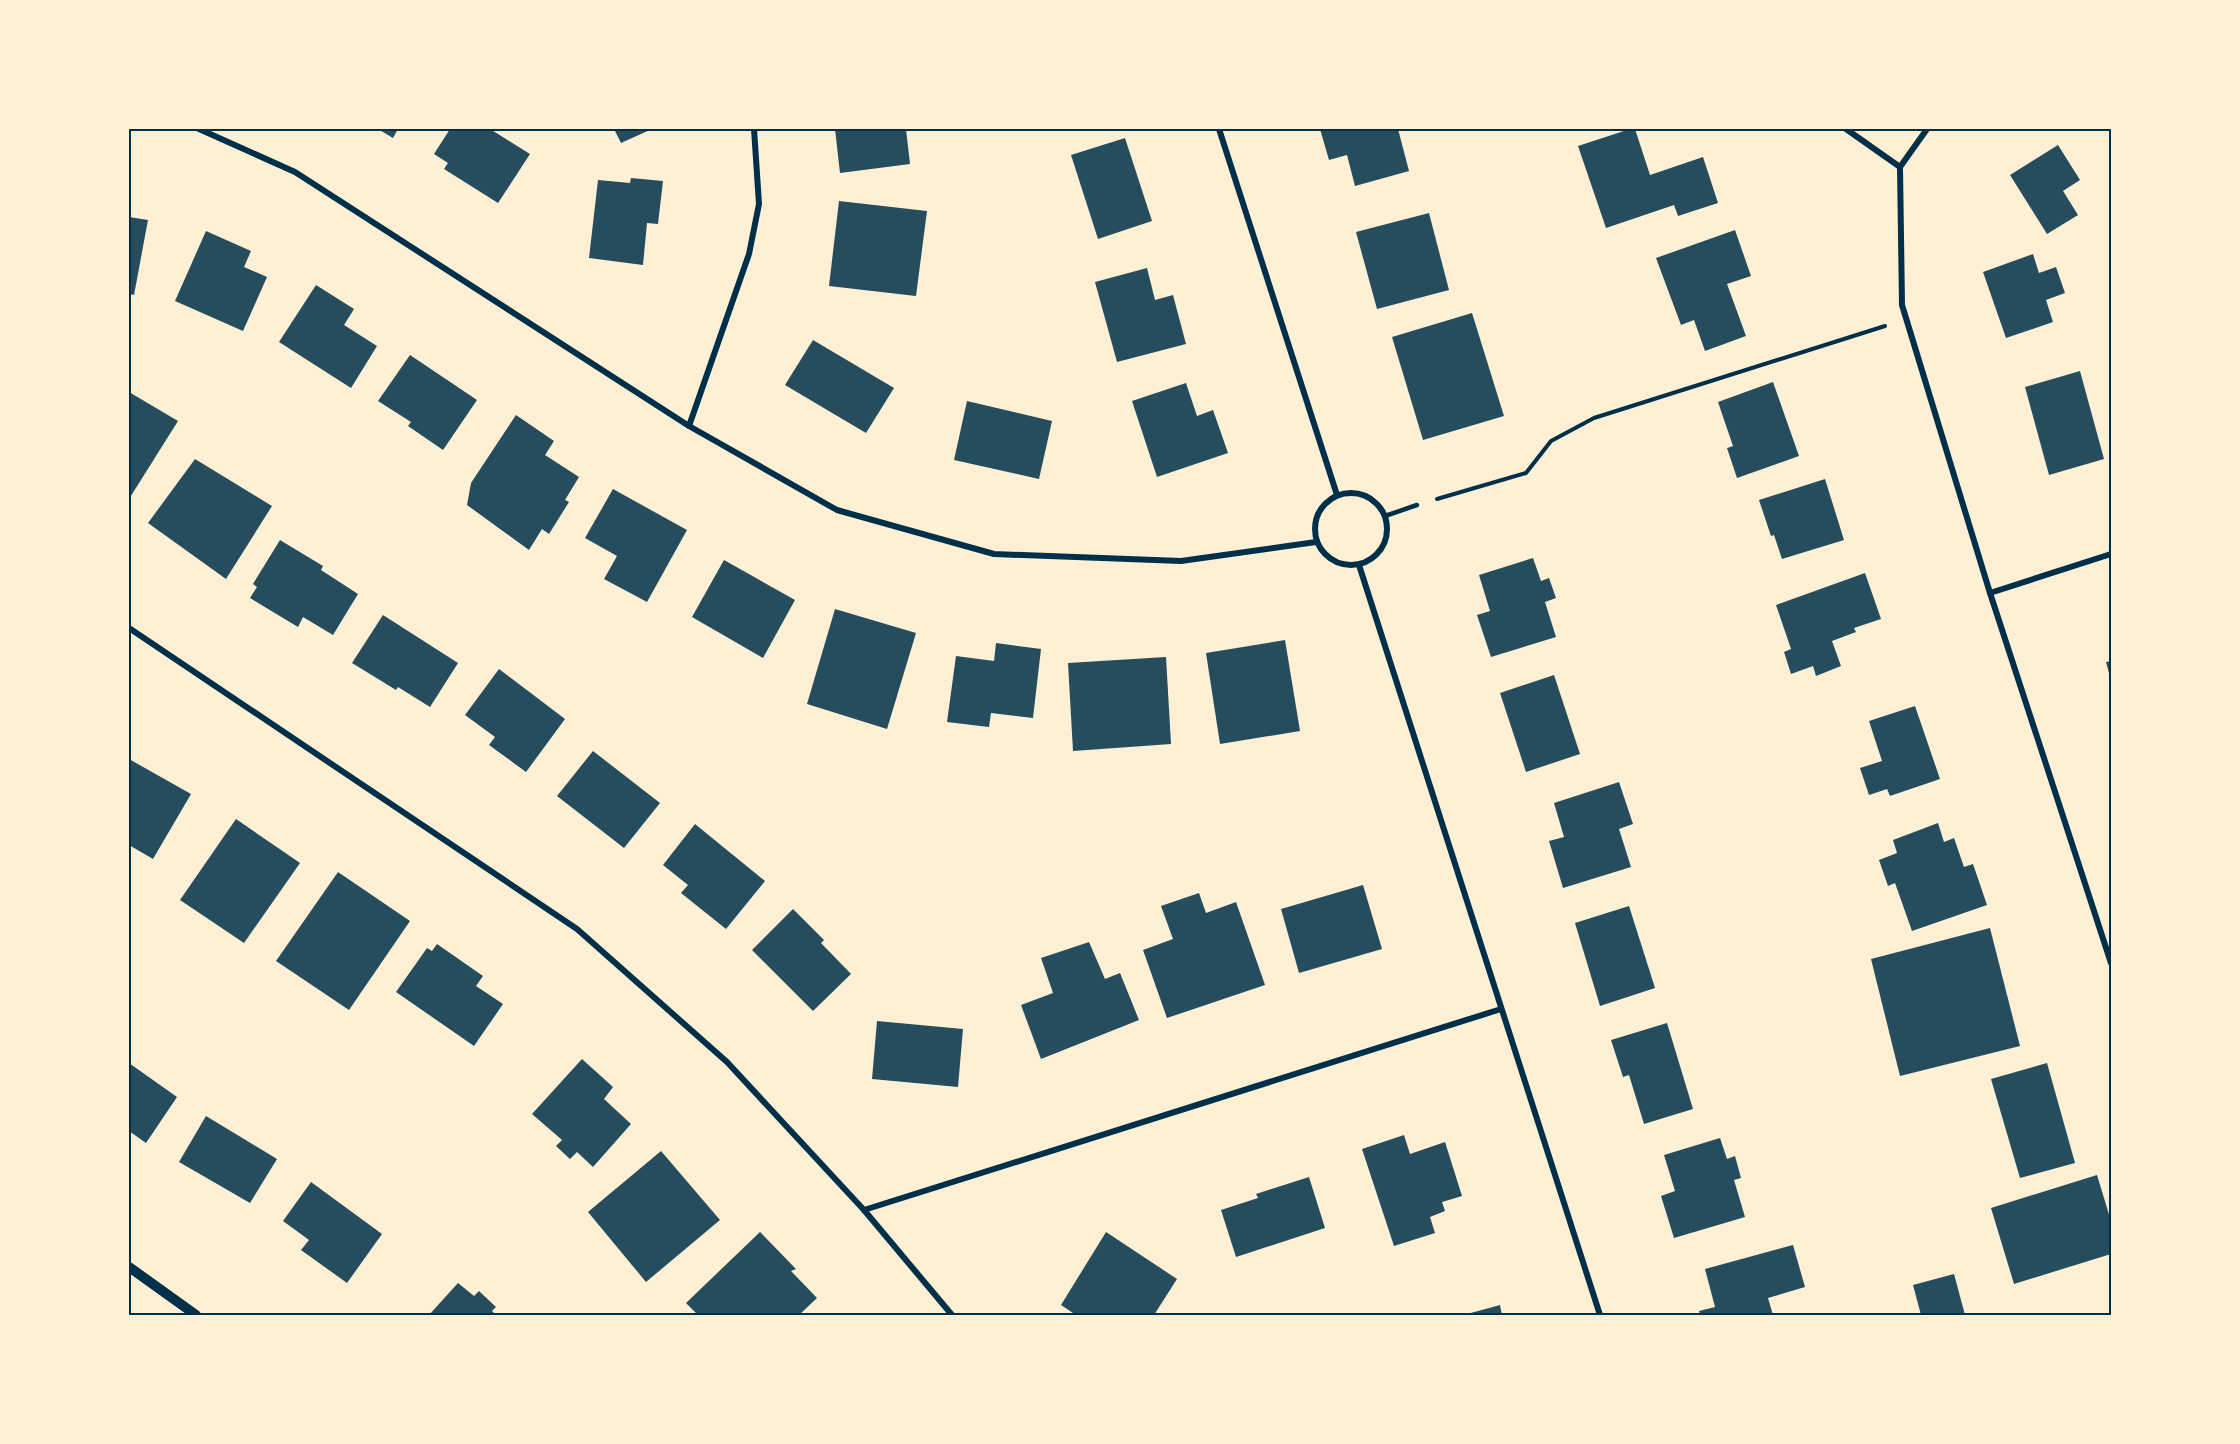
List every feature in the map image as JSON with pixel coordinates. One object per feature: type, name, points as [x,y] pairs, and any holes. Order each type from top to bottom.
[{"type":"street","points":[[200,129],[296,172],[689,426],[837,510],[994,554],[1181,561],[1316,542]]},
{"type":"street","points":[[689,426],[749,254],[759,204],[754,129]]},
{"type":"street","points":[[1219,129],[1337,495]]},
{"type":"street","points":[[1846,129],[1900,167]]},
{"type":"street","points":[[1927,129],[1900,167],[1902,305],[1990,593],[2111,963]]},
{"type":"street","points":[[1337,495],[1365,496],[1374,501],[1385,516],[1387,527],[1383,547],[1377,555],[1359,565],[1338,564],[1321,551],[1316,542],[1314,531],[1320,509],[1337,495]]},
{"type":"street","points":[[1990,593],[2111,554]]},
{"type":"street","points":[[1359,565],[1600,1315]]},
{"type":"street","points":[[129,628],[577,929],[727,1062],[864,1210],[952,1315]]},
{"type":"street","points":[[864,1210],[1501,1009]]},
{"type":"street","points":[[129,1267],[196,1315]]},
{"type":"lane","points":[[1385,516],[1417,506]]},
{"type":"path","points":[[1417,506],[1526,473],[1551,441],[1594,418],[1906,320]]},
{"type":"building","points":[[378,129],[398,129],[393,138]]},
{"type":"building","points":[[450,129],[490,129],[530,154],[498,203],[444,169],[448,163],[434,154]]},
{"type":"building","points":[[614,129],[652,129],[621,143]]},
{"type":"building","points":[[835,129],[906,129],[910,164],[840,173]]},
{"type":"building","points":[[1320,129],[1398,129],[1409,171],[1355,186],[1347,155],[1329,160]]},
{"type":"building","points":[[1635,129],[1650,175],[1703,157],[1718,203],[1678,216],[1674,205],[1606,228],[1578,146]]},
{"type":"building","points":[[1125,138],[1152,221],[1098,239],[1071,155]]},
{"type":"building","points":[[2058,145],[2080,180],[2063,191],[2078,215],[2047,234],[2010,175]]},
{"type":"building","points":[[631,178],[663,181],[658,224],[647,223],[643,265],[589,258],[598,180],[630,183]]},
{"type":"building","points":[[839,201],[927,211],[916,296],[829,286]]},
{"type":"building","points":[[1429,213],[1449,290],[1377,309],[1356,232]]},
{"type":"building","points":[[129,217],[148,220],[134,295],[129,294]]},
{"type":"building","points":[[1735,230],[1751,276],[1727,284],[1746,336],[1705,351],[1694,320],[1681,325],[1656,258]]},
{"type":"building","points":[[206,231],[251,251],[244,267],[267,277],[243,331],[175,301]]},
{"type":"building","points":[[2033,254],[2039,273],[2056,267],[2065,293],[2046,300],[2053,322],[2006,338],[1983,272]]},
{"type":"building","points":[[1147,268],[1155,300],[1173,295],[1186,344],[1117,362],[1095,282]]},
{"type":"building","points":[[316,285],[354,309],[344,325],[377,346],[351,388],[279,342]]},
{"type":"building","points":[[1472,313],[1504,416],[1423,440],[1392,337]]},
{"type":"building","points":[[813,340],[894,388],[866,433],[785,385]]},
{"type":"building","points":[[410,355],[477,400],[443,450],[408,426],[411,422],[378,401]]},
{"type":"building","points":[[2080,371],[2104,459],[2049,475],[2025,387]]},
{"type":"building","points":[[1773,382],[1799,456],[1737,478],[1727,448],[1733,446],[1718,402]]},
{"type":"building","points":[[1186,383],[1197,416],[1213,410],[1228,453],[1157,477],[1132,401]]},
{"type":"building","points":[[129,392],[178,421],[129,499]]},
{"type":"building","points":[[967,401],[1052,421],[1039,479],[954,460]]},
{"type":"building","points":[[516,415],[554,441],[545,455],[579,477],[565,500],[569,502],[549,534],[542,529],[529,550],[467,505],[471,483]]},
{"type":"building","points":[[195,459],[272,506],[226,579],[148,523]]},
{"type":"building","points":[[1825,479],[1844,540],[1782,559],[1774,535],[1771,536],[1759,500]]},
{"type":"building","points":[[613,489],[687,530],[647,602],[604,579],[617,556],[585,538]]},
{"type":"building","points":[[280,540],[323,566],[321,570],[358,594],[333,635],[303,617],[298,627],[250,598],[257,587],[253,584]]},
{"type":"building","points":[[1533,558],[1541,581],[1549,578],[1556,598],[1545,602],[1556,637],[1491,657],[1477,615],[1490,611],[1479,575]]},
{"type":"building","points":[[724,560],[795,600],[763,658],[692,617]]},
{"type":"building","points":[[1865,573],[1881,619],[1854,628],[1856,632],[1832,641],[1841,666],[1816,676],[1813,666],[1791,674],[1784,652],[1791,649],[1776,605]]},
{"type":"building","points":[[835,609],[916,633],[887,729],[807,704]]},
{"type":"building","points":[[383,615],[458,663],[430,707],[398,687],[396,690],[352,663]]},
{"type":"building","points":[[1285,640],[1300,731],[1220,744],[1206,653]]},
{"type":"building","points":[[996,643],[1041,649],[1033,718],[991,713],[989,727],[947,722],[956,656],[994,661]]},
{"type":"building","points":[[1166,657],[1171,744],[1073,751],[1068,663]]},
{"type":"building","points":[[2111,661],[2111,676],[2110,677],[2106,662]]},
{"type":"building","points":[[499,669],[565,719],[526,772],[489,745],[495,737],[465,715]]},
{"type":"building","points":[[1554,675],[1580,754],[1526,772],[1500,693]]},
{"type":"building","points":[[1915,706],[1940,779],[1890,796],[1887,789],[1869,795],[1860,768],[1882,761],[1869,721]]},
{"type":"building","points":[[593,751],[660,803],[624,848],[557,796]]},
{"type":"building","points":[[129,759],[191,794],[153,859],[129,845]]},
{"type":"building","points":[[1619,782],[1633,824],[1619,829],[1631,867],[1563,888],[1549,841],[1564,837],[1554,803]]},
{"type":"building","points":[[236,819],[300,863],[244,943],[180,900]]},
{"type":"building","points":[[1938,823],[1944,842],[1954,838],[1964,867],[1973,864],[1987,905],[1912,931],[1895,883],[1888,886],[1879,860],[1897,853],[1893,840]]},
{"type":"building","points":[[695,824],[765,881],[726,929],[681,893],[688,885],[663,865]]},
{"type":"building","points":[[338,872],[410,921],[349,1010],[276,961]]},
{"type":"building","points":[[1363,885],[1382,949],[1299,973],[1281,909]]},
{"type":"building","points":[[1199,893],[1206,913],[1236,902],[1265,985],[1167,1018],[1143,950],[1173,939],[1161,906]]},
{"type":"building","points":[[1629,906],[1655,988],[1600,1006],[1575,923]]},
{"type":"building","points":[[793,909],[824,940],[821,943],[851,974],[813,1011],[752,950]]},
{"type":"building","points":[[1990,928],[2020,1046],[1900,1076],[1871,959]]},
{"type":"building","points":[[1089,942],[1105,979],[1120,973],[1139,1020],[1041,1059],[1021,1005],[1053,993],[1041,958]]},
{"type":"building","points":[[437,944],[483,976],[476,986],[503,1004],[474,1046],[396,992],[427,948],[432,951]]},
{"type":"building","points":[[877,1021],[963,1029],[958,1087],[872,1079]]},
{"type":"building","points":[[1667,1023],[1693,1109],[1644,1124],[1629,1075],[1623,1077],[1611,1040]]},
{"type":"building","points":[[582,1059],[613,1087],[604,1099],[631,1124],[593,1167],[577,1152],[570,1159],[556,1146],[562,1140],[532,1114]]},
{"type":"building","points":[[129,1063],[177,1097],[146,1143],[129,1131]]},
{"type":"building","points":[[2047,1063],[2075,1163],[2020,1178],[1991,1079]]},
{"type":"building","points":[[206,1116],[277,1159],[250,1203],[179,1162]]},
{"type":"building","points":[[1404,1135],[1410,1154],[1445,1142],[1462,1196],[1442,1202],[1445,1211],[1430,1217],[1435,1233],[1394,1246],[1362,1149]]},
{"type":"building","points":[[1720,1138],[1727,1159],[1735,1156],[1741,1178],[1734,1180],[1745,1217],[1674,1238],[1661,1196],[1675,1191],[1664,1155]]},
{"type":"building","points":[[661,1151],[720,1220],[646,1282],[588,1212]]},
{"type":"building","points":[[2097,1175],[2111,1221],[2111,1254],[2014,1284],[1991,1208]]},
{"type":"building","points":[[1309,1177],[1325,1228],[1236,1257],[1221,1210],[1258,1198],[1256,1194]]},
{"type":"building","points":[[311,1182],[382,1234],[347,1283],[301,1250],[309,1240],[283,1221]]},
{"type":"building","points":[[760,1232],[796,1269],[791,1271],[817,1298],[799,1315],[698,1315],[686,1303]]},
{"type":"building","points":[[1106,1232],[1177,1279],[1154,1315],[1076,1315],[1061,1305]]},
{"type":"building","points":[[1793,1245],[1805,1287],[1768,1298],[1773,1315],[1700,1315],[1699,1311],[1715,1307],[1705,1269]]},
{"type":"building","points":[[1954,1274],[1965,1315],[1921,1315],[1913,1285]]},
{"type":"building","points":[[458,1283],[474,1296],[479,1291],[496,1307],[492,1311],[496,1315],[429,1315]]},
{"type":"building","points":[[1500,1305],[1502,1315],[1467,1315],[1467,1314]]}]
